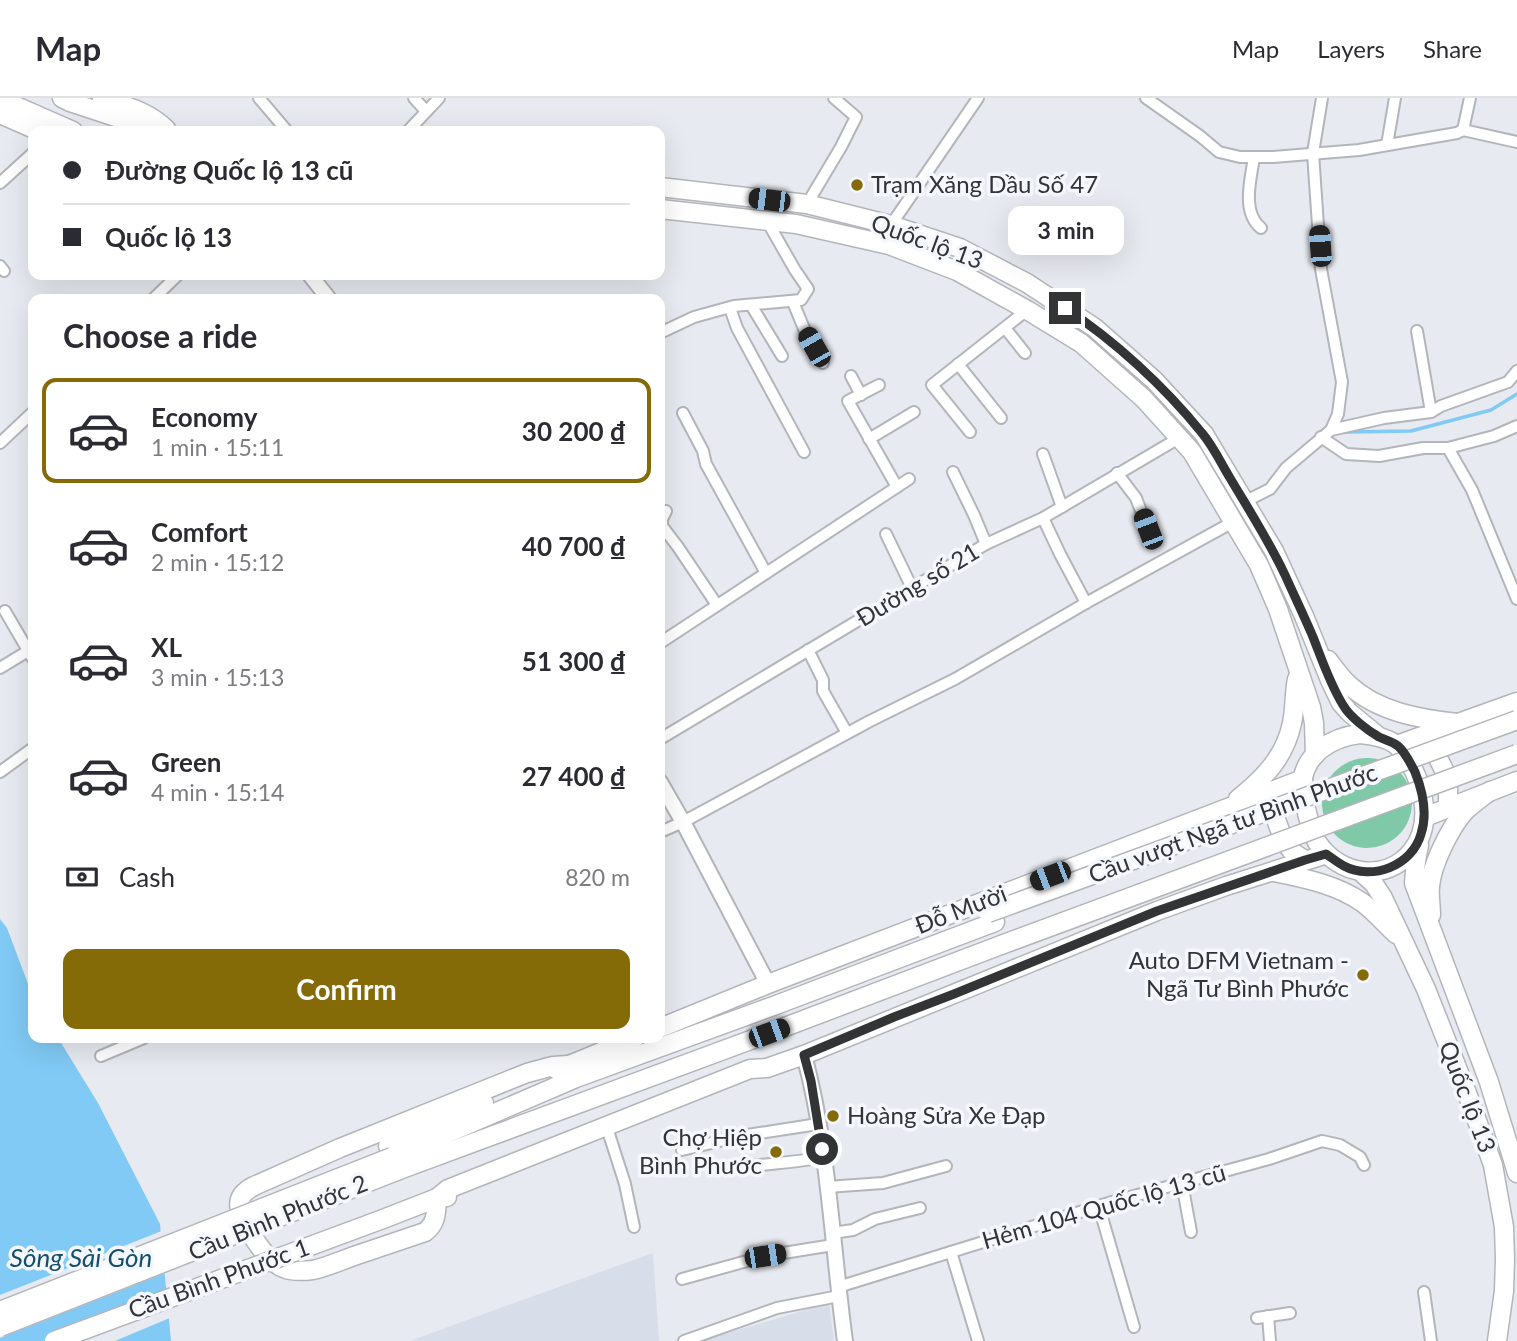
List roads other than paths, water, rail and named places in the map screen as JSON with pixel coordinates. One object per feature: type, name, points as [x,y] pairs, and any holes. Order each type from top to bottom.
[{"type":"highway","points":[[62,98],[143,126]]},
{"type":"highway","points":[[103,98],[155,118],[163,126]]},
{"type":"highway","points":[[4,106],[32,126]]},
{"type":"highway","points":[[4,106],[59,126]]},
{"type":"highway","name":"Quốc lộ 13","points":[[665,188],[807,204],[891,225],[960,248],[1027,283],[1095,328],[1153,380],[1204,434],[1274,551],[1330,680],[1345,708],[1378,736]]},
{"type":"highway","name":"Quốc lộ 13","points":[[665,210],[796,224],[889,245],[957,271],[1081,343],[1144,399],[1192,453],[1235,525],[1241,546],[1272,611],[1300,682],[1314,723],[1315,755]]},
{"type":"highway","points":[[1312,636],[1342,677],[1366,698],[1402,713],[1457,723]]},
{"type":"highway","points":[[1227,808],[1264,776],[1280,755],[1288,739],[1300,682]]},
{"type":"highway","points":[[1397,745],[1517,702]]},
{"type":"highway","name":"Cầu vượt Ngã tư Bình Phước","points":[[992,918],[1517,720]]},
{"type":"highway","name":"Cầu vượt Ngã tư Bình Phước","points":[[992,918],[1517,729]]},
{"type":"highway","points":[[1345,736],[1378,736],[1397,745],[1414,770],[1421,790],[1425,817],[1421,837],[1395,866],[1361,872],[1343,866],[1326,854],[1316,841],[1302,789],[1303,779],[1315,755],[1332,741],[1345,736]]},
{"type":"highway","points":[[1418,737],[1433,748],[1446,772],[1448,807]]},
{"type":"highway","name":"Cầu vượt Ngã tư Bình Phước","points":[[1003,951],[1517,754]]},
{"type":"highway","name":"Cầu vượt Ngã tư Bình Phước","points":[[1003,951],[1517,765]]},
{"type":"highway","name":"Đỗ Mười","points":[[665,1036],[1303,779]]},
{"type":"highway","points":[[1425,817],[1517,781]]},
{"type":"highway","points":[[1431,929],[1430,888],[1435,865],[1452,830],[1464,813],[1490,791]]},
{"type":"highway","points":[[1270,792],[1284,840],[1290,850],[1305,860]]},
{"type":"highway","name":"Quốc lộ 13","points":[[1421,837],[1414,883],[1489,1082],[1517,1173]]},
{"type":"highway","points":[[437,1198],[449,1189],[511,1164],[750,1069],[767,1068],[804,1055],[1157,911],[1326,854]]},
{"type":"highway","points":[[1270,871],[1309,880],[1353,897],[1369,908],[1404,941]]},
{"type":"highway","name":"Quốc lộ 13","points":[[1361,872],[1381,894],[1426,989],[1493,1165],[1504,1227],[1505,1259],[1504,1291],[1493,1340]]},
{"type":"highway","name":"Đỗ Mười","points":[[665,1027],[772,995],[992,918]]},
{"type":"highway","name":"Đỗ Mười","points":[[393,1158],[793,1031],[1003,951]]},
{"type":"highway","points":[[793,1031],[804,1055]]},
{"type":"highway","points":[[437,1198],[433,1227],[425,1232],[310,1270],[298,1271],[275,1264],[263,1252],[242,1215],[240,1197],[247,1189],[429,1112],[527,1073],[553,1066],[572,1072],[603,1051],[623,1043]]},
{"type":"highway","name":"Đỗ Mười","points":[[393,1158],[572,1072],[647,1043]]},
{"type":"highway","points":[[437,1198],[452,1197],[755,1077],[767,1068]]},
{"type":"highway","name":"Cầu Bình Phước 2","points":[[0,1299],[393,1158]]},
{"type":"highway","name":"Cầu Bình Phước 2","points":[[0,1311],[393,1158]]},
{"type":"highway","name":"Cầu Bình Phước 2","points":[[0,1327],[393,1158]]},
{"type":"highway","name":"Cầu Bình Phước 1","points":[[54,1341],[437,1198]]},
{"type":"street","points":[[259,98],[282,126]]},
{"type":"street","points":[[414,98],[426,111]]},
{"type":"street","points":[[412,126],[439,98]]},
{"type":"street","points":[[807,204],[856,117],[834,98]]},
{"type":"street","points":[[1146,98],[1219,152],[1240,157],[1359,150],[1457,134],[1463,130],[1469,98]]},
{"type":"street","points":[[1322,98],[1313,153],[1321,269],[1342,382],[1338,414],[1331,430]]},
{"type":"street","points":[[1387,145],[1395,98]]},
{"type":"street","points":[[891,225],[972,100]]},
{"type":"street","points":[[1463,130],[1517,142]]},
{"type":"street","points":[[1254,157],[1250,209],[1256,224],[1261,228]]},
{"type":"street","points":[[0,184],[28,158]]},
{"type":"street","points":[[665,331],[694,317],[730,307],[801,300],[808,289],[767,221]]},
{"type":"street","points":[[158,294],[173,280]]},
{"type":"street","points":[[314,280],[325,294]]},
{"type":"street","points":[[793,302],[823,363]]},
{"type":"street","points":[[751,305],[782,356]]},
{"type":"street","points":[[730,307],[737,328],[804,452]]},
{"type":"street","points":[[970,432],[932,385],[1027,310]]},
{"type":"street","points":[[1005,328],[1026,353]]},
{"type":"street","points":[[1417,331],[1431,412]]},
{"type":"street","points":[[958,364],[1001,418]]},
{"type":"street","points":[[1244,502],[1270,489],[1286,468],[1331,430],[1384,418],[1431,412],[1508,382],[1517,371]]},
{"type":"street","points":[[851,376],[861,395]]},
{"type":"street","points":[[879,385],[848,401],[897,487]]},
{"type":"street","points":[[869,439],[914,412]]},
{"type":"street","points":[[683,414],[703,451],[706,464],[766,573]]},
{"type":"street","points":[[0,443],[28,417]]},
{"type":"street","points":[[1321,437],[1346,454],[1378,456],[1423,448],[1448,448],[1494,436],[1517,426]]},
{"type":"street","name":"Đường số 21","points":[[665,735],[986,544],[1043,518],[1179,438]]},
{"type":"street","points":[[1448,448],[1472,490],[1517,599]]},
{"type":"street","points":[[1043,454],[1062,507]]},
{"type":"street","points":[[953,472],[986,544]]},
{"type":"street","points":[[1117,473],[1136,498],[1148,529]]},
{"type":"street","points":[[665,640],[909,480]]},
{"type":"street","points":[[1043,518],[1086,603]]},
{"type":"street","points":[[665,830],[955,679],[1086,603],[1235,525]]},
{"type":"street","points":[[665,530],[717,605]]},
{"type":"street","points":[[886,534],[912,587]]},
{"type":"street","points":[[5,611],[28,647]]},
{"type":"street","points":[[808,650],[823,680],[824,691],[847,733]]},
{"type":"street","points":[[0,668],[28,655]]},
{"type":"street","points":[[0,772],[28,752]]},
{"type":"street","points":[[665,791],[772,995]]},
{"type":"street","points":[[101,1056],[132,1043]]},
{"type":"street","points":[[804,1055],[811,1081],[823,1157],[845,1341]]},
{"type":"street","points":[[682,1150],[741,1136],[818,1124]]},
{"type":"street","points":[[608,1134],[625,1184],[634,1227]]},
{"type":"street","name":"Hẻm 104 Quốc lộ 13 cũ","points":[[684,1341],[765,1311],[839,1292],[951,1252],[1322,1141],[1340,1145],[1360,1157],[1364,1165]]},
{"type":"street","points":[[752,1166],[823,1157]]},
{"type":"street","points":[[827,1187],[883,1183],[946,1166]]},
{"type":"street","points":[[1182,1183],[1191,1232]]},
{"type":"street","points":[[1099,1207],[1134,1327]]},
{"type":"street","points":[[682,1279],[833,1239],[875,1219],[919,1208]]},
{"type":"street","points":[[951,1252],[978,1341]]},
{"type":"street","points":[[1423,1292],[1432,1341]]},
{"type":"street","points":[[1270,1341],[1262,1317],[1290,1313]]},
{"type":"water","name":"Sông Sài Gòn","points":[[0,919],[7,928],[28,984],[28,1043],[61,1043],[98,1103],[160,1224],[171,1341],[0,1341]]},
{"type":"waterway","points":[[1346,432],[1411,431],[1491,410],[1517,394]]},
{"type":"place","name":"Trạm Xăng Dầu Số 47","points":[[857,185]]},
{"type":"place","name":"Auto DFM Vietnam - Ngã Tư Bình Phước","points":[[1363,975]]},
{"type":"place","name":"Hoàng Sửa Xe Đạp","points":[[833,1116]]},
{"type":"place","name":"Chợ Hiệp Bình Phước","points":[[776,1152]]}]
